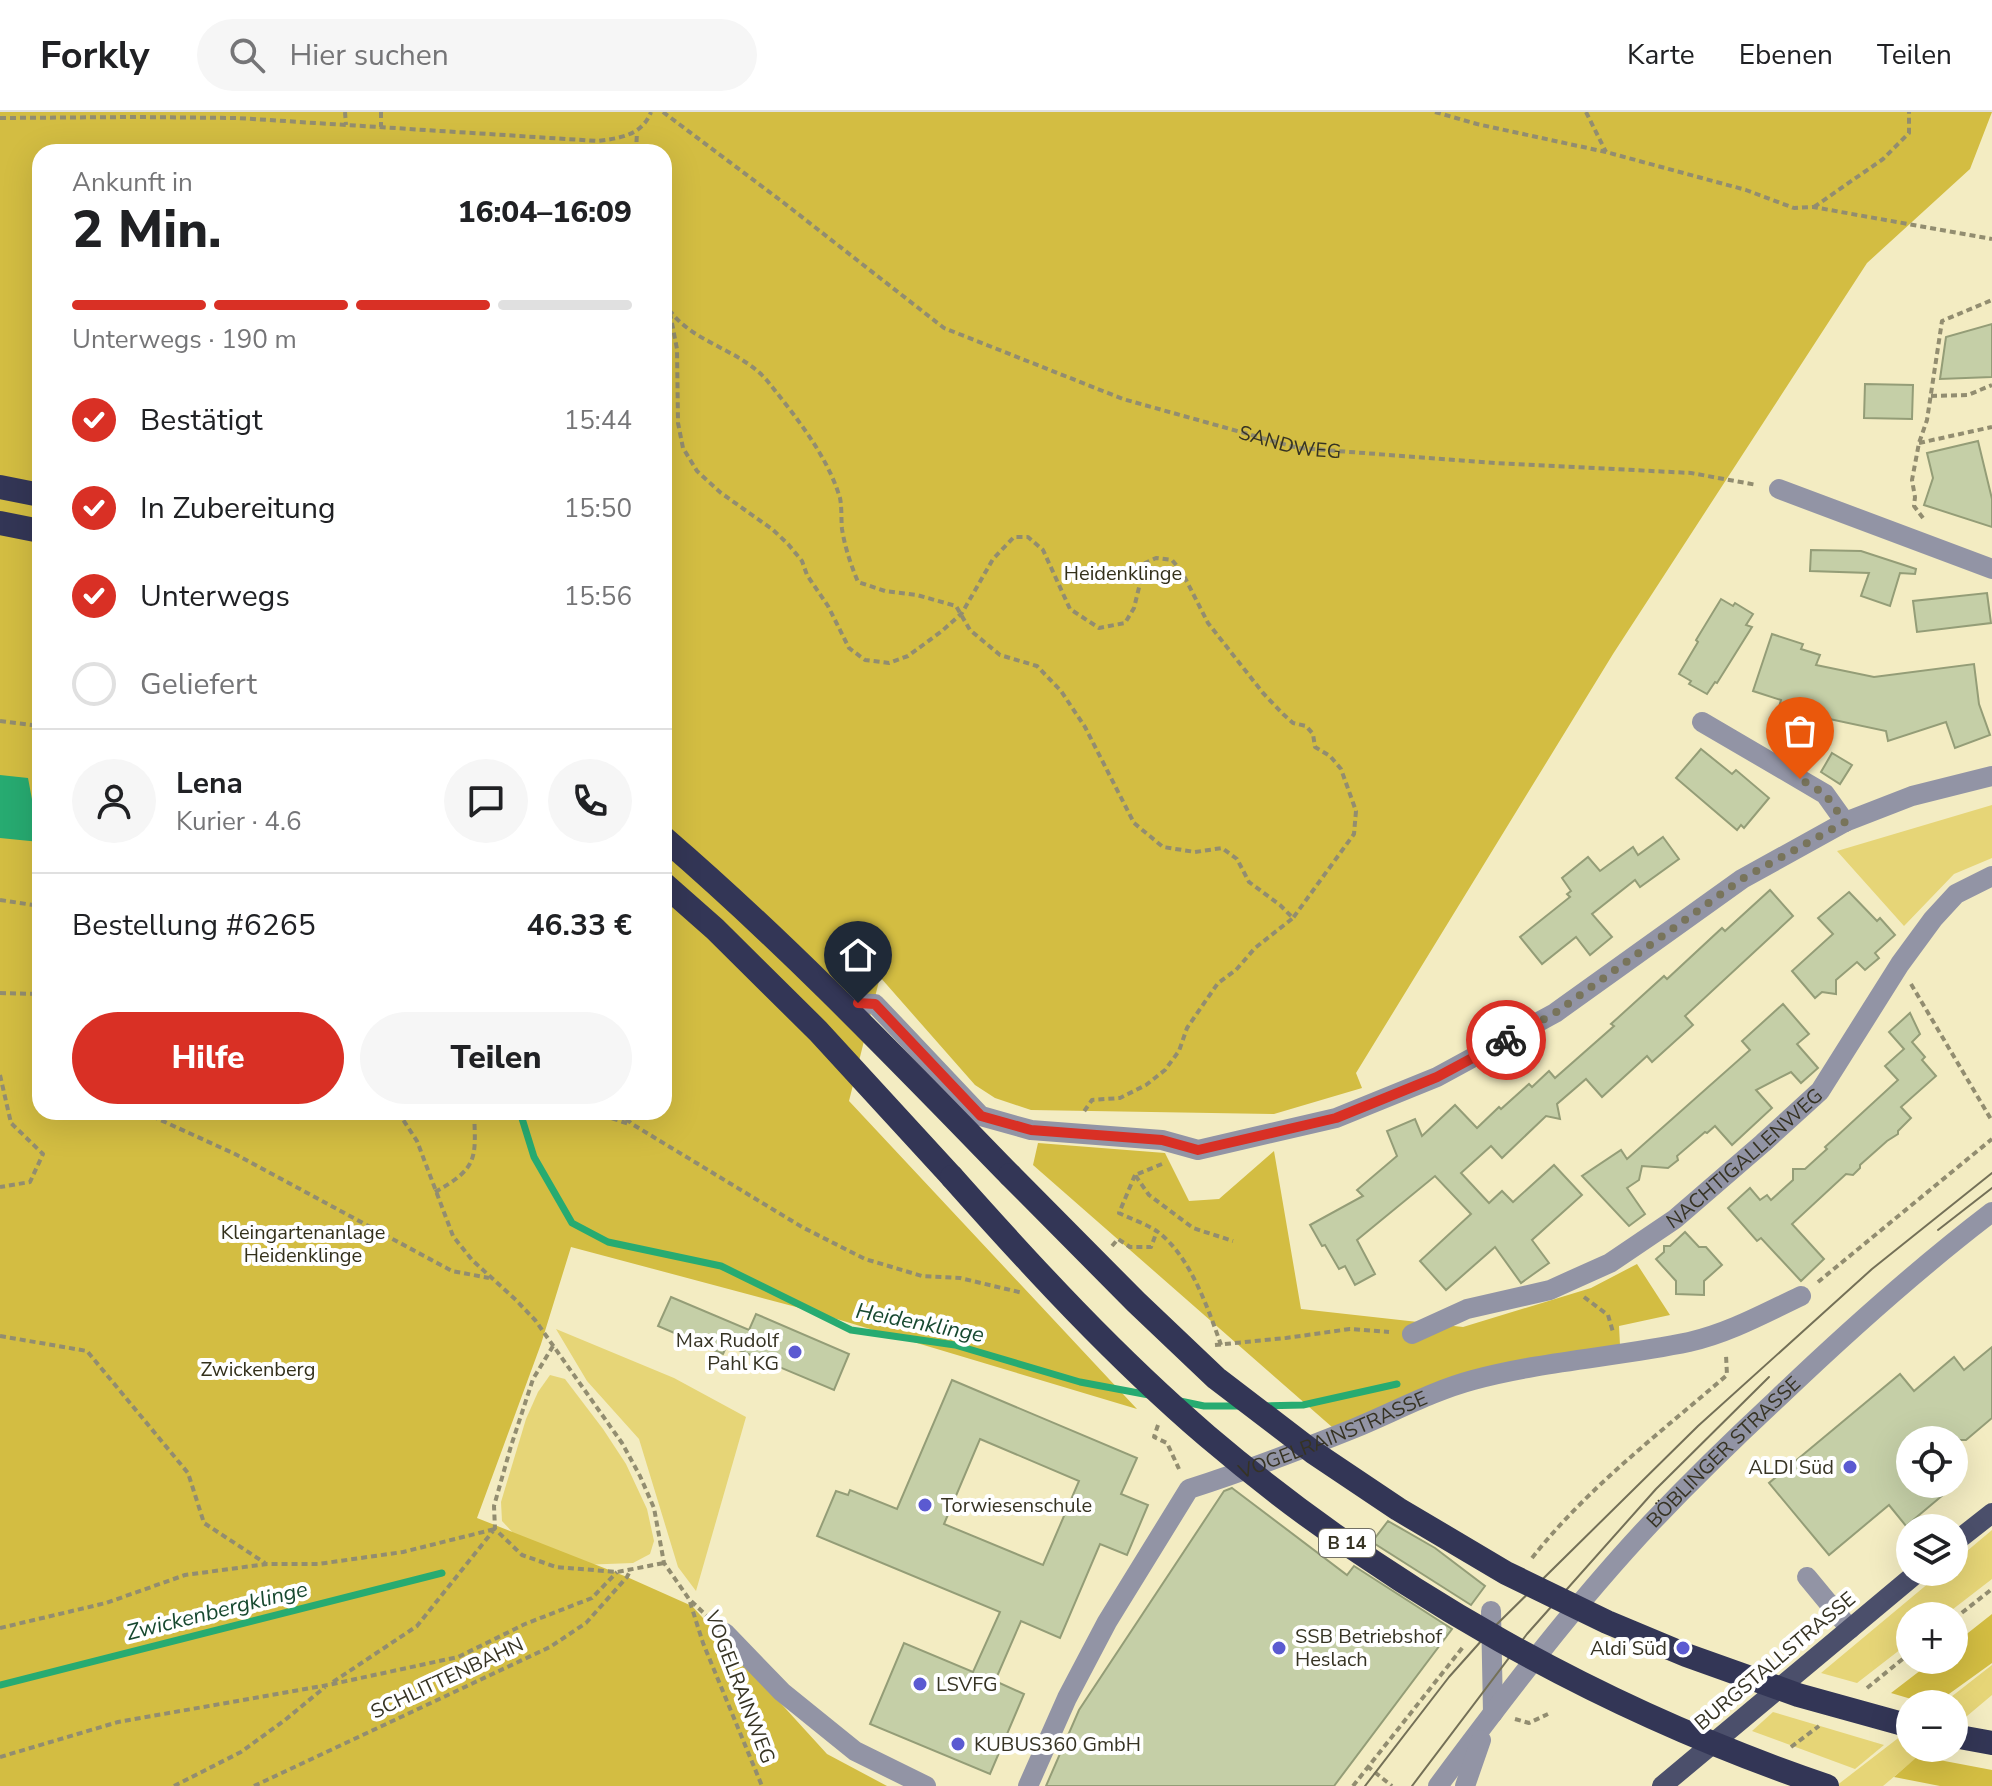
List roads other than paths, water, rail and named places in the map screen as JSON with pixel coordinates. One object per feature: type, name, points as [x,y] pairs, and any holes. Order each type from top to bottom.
[{"type":"highway","points":[[0,487],[32,493]]},
{"type":"highway","points":[[0,523],[32,529]]},
{"type":"highway","name":"B 14","points":[[672,845],[842,1003],[1136,1302],[1216,1378],[1313,1452],[1398,1509],[1506,1573],[1620,1628],[1798,1695],[1896,1722]]},
{"type":"highway","name":"B 14","points":[[672,891],[818,1031],[991,1222],[1118,1354],[1207,1435],[1284,1498],[1368,1558],[1468,1621],[1584,1685],[1686,1732],[1827,1786]]},
{"type":"highway","points":[[1968,1739],[1992,1743]]},
{"type":"main road","points":[[1968,1532],[1992,1513]]},
{"type":"main road","name":"BURGSTALLSTRASSE","points":[[1662,1786],[1901,1586]]},
{"type":"street","points":[[1779,489],[1992,569]]},
{"type":"street","points":[[1702,722],[1825,794],[1845,822]]},
{"type":"street","points":[[842,1003],[875,1004],[981,1116],[1031,1130],[1162,1140],[1198,1150],[1336,1118],[1437,1077],[1555,1013],[1742,879],[1845,822],[1912,796],[1992,776]]},
{"type":"street","name":"NACHTIGALLENWEG","points":[[1412,1334],[1467,1309],[1550,1290],[1610,1263],[1675,1219],[1820,1091],[1900,964],[1933,919],[1956,894],[1992,876]]},
{"type":"street","name":"BÖBLINGER STRASSE","points":[[1438,1786],[1597,1584],[1651,1524],[1830,1348],[1905,1281],[1992,1212]]},
{"type":"street","name":"VOGELRAINSTRASSE","points":[[1028,1786],[1067,1698],[1107,1622],[1189,1489],[1342,1433],[1413,1401],[1471,1381],[1521,1368],[1690,1341],[1731,1329],[1801,1296]]},
{"type":"street","points":[[1807,1577],[1850,1629]]},
{"type":"street","points":[[1491,1611],[1491,1717]]},
{"type":"street","points":[[725,1633],[782,1692],[855,1751],[926,1786]]},
{"type":"street","name":"BÖBLINGER STRASSE","points":[[1465,1786],[1491,1717]]},
{"type":"waterway","name":"Heidenklinge","points":[[522,1120],[534,1157],[572,1223],[608,1242],[721,1266],[851,1330],[955,1345],[1080,1382],[1149,1395]]},
{"type":"waterway","name":"Heidenklinge","points":[[1264,1406],[1303,1405],[1397,1384]]},
{"type":"waterway","name":"Heidenklinge","points":[[1180,1401],[1204,1406],[1239,1406]]},
{"type":"waterway","name":"Zwickenbergklinge","points":[[0,1685],[442,1573]]},
{"type":"tram line","points":[[1365,1786],[1449,1677],[1491,1630],[1698,1426],[1872,1269],[1992,1173]]},
{"type":"tram line","points":[[1938,1230],[1992,1188]]},
{"type":"tram line","points":[[1412,1786],[1527,1634],[1656,1489],[1769,1377]]},
{"type":"place","name":"Max Rudolf Pahl KG","points":[[795,1352]]},
{"type":"place","name":"ALDI Süd","points":[[1850,1467]]},
{"type":"place","name":"Torwiesenschule","points":[[925,1505]]},
{"type":"place","name":"SSB Betriebshof Heslach","points":[[1279,1648]]},
{"type":"place","name":"Aldi Süd","points":[[1683,1648]]},
{"type":"place","name":"LSVFG","points":[[920,1684]]},
{"type":"place","name":"KUBUS360 GmbH","points":[[958,1744]]},
{"type":"park label","name":"Kleingartenanlage Heidenklinge","points":[[303,1244]]},
{"type":"park label","name":"Zwickenberg","points":[[258,1369]]}]
